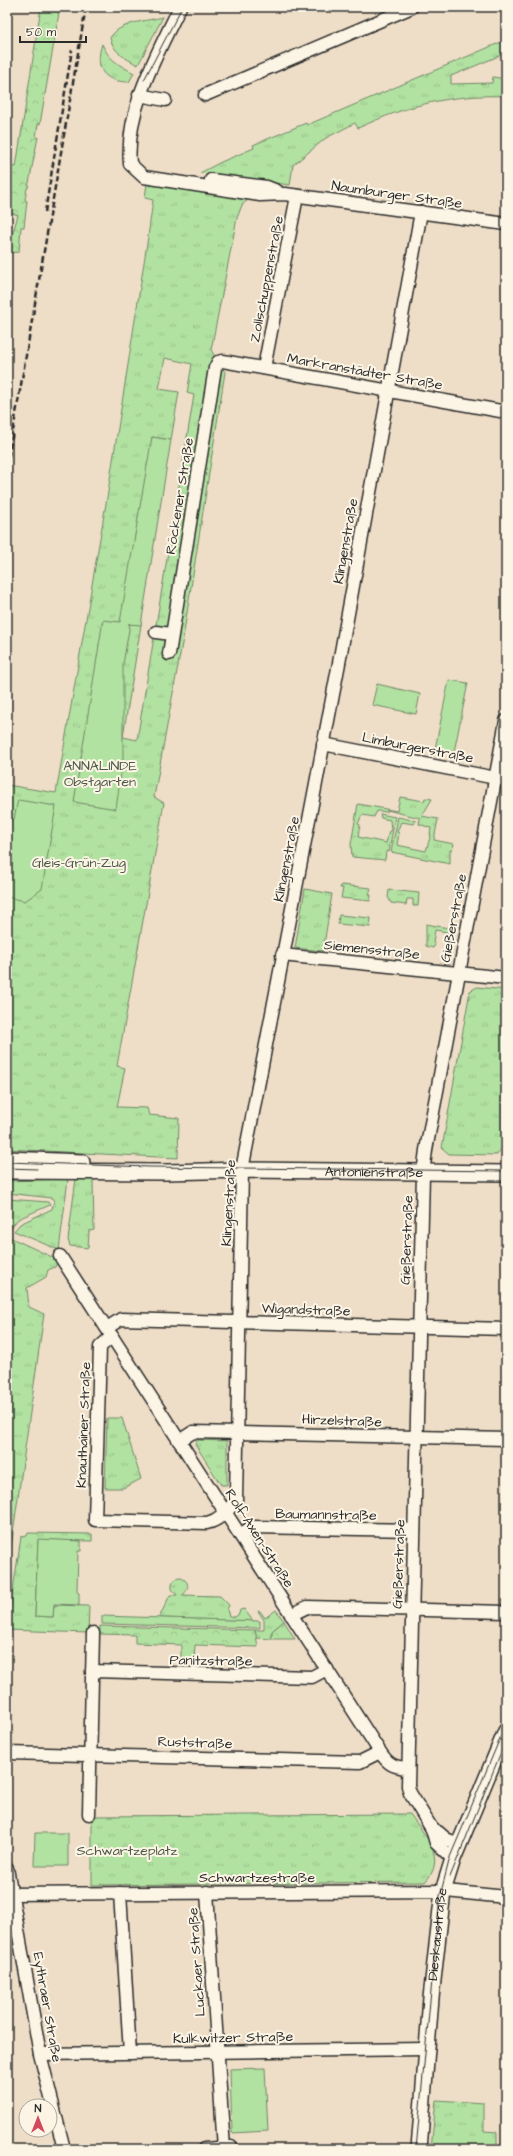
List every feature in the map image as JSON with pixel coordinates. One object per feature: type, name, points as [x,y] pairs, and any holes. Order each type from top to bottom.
[{"type":"main road","name":"Antonienstraße","points":[[7,1159],[96,1168],[506,1173]]},
{"type":"main road","name":"Antonienstraße","points":[[7,1171],[65,1166]]},
{"type":"main road","name":"Dieskaustraße","points":[[419,2149],[426,2049],[443,1890],[453,1859],[506,1731]]},
{"type":"street","points":[[165,100],[139,95],[180,7]]},
{"type":"street","points":[[205,95],[412,7]]},
{"type":"street","name":"Naumburger Straße","points":[[139,95],[129,152],[133,167],[261,186],[284,194],[297,196],[506,224]]},
{"type":"street","name":"Zollschuppenstraße","points":[[264,368],[297,196]]},
{"type":"street","name":"Klingenstraße","points":[[225,1513],[236,1500],[238,1322],[242,1170],[323,744],[421,212]]},
{"type":"street","name":"Markranstädter Straße","points":[[218,362],[223,361],[388,389],[506,412]]},
{"type":"street","name":"Röckener Straße","points":[[169,654],[214,370],[218,362]]},
{"type":"street","points":[[156,632],[171,634]]},
{"type":"street","name":"Gießerstraße","points":[[407,1768],[423,1172],[458,972],[501,780],[506,721]]},
{"type":"street","name":"Limburgerstraße","points":[[323,744],[501,780]]},
{"type":"street","name":"Siemensstraße","points":[[282,955],[506,978]]},
{"type":"street","name":"Rolf-Axen-Straße","points":[[60,1256],[387,1763],[396,1767],[407,1768]]},
{"type":"street","name":"Wigandstraße","points":[[110,1332],[121,1319],[506,1329]]},
{"type":"street","name":"Knauthainer Straße","points":[[110,1332],[100,1347],[96,1520],[207,1523],[213,1522],[225,1513]]},
{"type":"street","name":"Hirzelstraße","points":[[179,1442],[193,1432],[506,1439]]},
{"type":"street","name":"Baumannstraße","points":[[240,1535],[252,1527],[414,1530]]},
{"type":"street","points":[[291,1615],[307,1607],[506,1612]]},
{"type":"street","points":[[89,1814],[93,1634]]},
{"type":"street","name":"Panitzstraße","points":[[92,1671],[312,1677],[327,1669]]},
{"type":"street","name":"Ruststraße","points":[[7,1753],[360,1762],[380,1752]]},
{"type":"street","points":[[407,1768],[410,1794],[432,1829],[436,1843],[453,1859]]},
{"type":"street","points":[[432,1829],[446,1839],[459,1844]]},
{"type":"street","name":"Eythraer Straße","points":[[7,1868],[10,1894],[40,2054],[64,2149]]},
{"type":"street","name":"Schwartzestraße","points":[[10,1894],[443,1890],[506,1896]]},
{"type":"street","name":"Luckaer Straße","points":[[207,1892],[217,2052],[226,2148]]},
{"type":"street","points":[[120,1893],[130,2053]]},
{"type":"street","name":"Kulkwitzer Straße","points":[[40,2054],[426,2049]]},
{"type":"street","points":[[204,2149],[226,2148]]},
{"type":"green space","points":[[41,7],[60,7],[40,124],[38,124],[36,137],[38,137],[27,188],[24,227],[21,227],[19,252],[7,253],[18,215],[11,213],[7,226],[9,166],[16,167]]},
{"type":"green space","points":[[163,17],[138,65],[124,57],[114,48],[110,38],[120,29],[134,23]]},
{"type":"green space","points":[[506,40],[506,53],[451,76],[451,84],[492,83],[493,77],[506,79],[506,96],[448,99],[412,107],[358,128],[355,123],[326,138],[293,165],[290,185],[200,173],[254,148],[253,145],[306,123],[307,125]]},
{"type":"green space","points":[[102,44],[115,62],[134,73],[129,82],[113,79],[103,72],[100,67],[99,60]]},
{"type":"green space","name":"Gleis-Grün-Zug","points":[[147,183],[249,199],[242,205],[237,218],[211,350],[225,372],[183,638],[154,797],[164,803],[117,1066],[125,1068],[117,1107],[147,1108],[149,1115],[179,1118],[178,1158],[7,1149],[7,785],[56,793],[108,492],[148,237],[153,200],[145,198]],"holes":[[[165,358],[192,364],[187,393],[194,395],[137,740],[123,737],[141,625],[152,437],[171,440],[179,392],[159,389]]]},
{"type":"green space","name":"ANNALINDE Obstgarten","points":[[152,437],[171,440],[141,625],[130,624],[123,664],[123,759],[116,809],[74,802],[103,620],[120,622]]},
{"type":"green space","points":[[449,680],[468,683],[454,752],[435,749]]},
{"type":"green space","points":[[377,684],[420,694],[416,714],[372,705]]},
{"type":"green space","points":[[400,797],[424,801],[425,798],[432,799],[422,816],[438,819],[434,840],[454,844],[452,850],[450,850],[450,864],[391,852],[398,817],[416,821],[414,824],[401,822],[397,832],[399,833],[397,845],[426,851],[431,834],[431,828],[419,824],[420,818],[387,810],[387,812],[377,811],[374,817],[362,815],[358,824],[360,825],[358,837],[386,843],[389,831],[391,831],[390,820],[381,818],[380,814],[395,817],[389,852],[386,851],[385,860],[352,857],[351,844],[358,804],[397,811]]},
{"type":"green space","points":[[18,800],[56,806],[42,889],[25,901],[7,897],[7,840],[11,819],[14,819]]},
{"type":"green space","points":[[341,885],[371,888],[369,895],[371,895],[370,901],[341,898],[343,888],[340,888]]},
{"type":"green space","points":[[305,889],[332,894],[323,951],[295,948]]},
{"type":"green space","points":[[389,890],[419,893],[418,906],[413,906],[413,899],[407,899],[406,905],[391,903],[388,897]]},
{"type":"green space","points":[[339,915],[371,918],[370,927],[338,924]]},
{"type":"green space","points":[[426,924],[454,929],[453,933],[435,930],[433,942],[435,945],[433,948],[426,946]]},
{"type":"green space","points":[[477,987],[506,990],[506,1103],[501,1149],[497,1155],[449,1154],[442,1148],[470,991]]},
{"type":"green space","points":[[76,1178],[93,1179],[94,1230],[89,1231],[88,1248],[70,1246],[68,1240]]},
{"type":"green space","points":[[68,1179],[59,1250],[14,1231],[20,1224],[52,1209],[54,1201],[52,1198],[7,1193],[7,1181]]},
{"type":"green space","points":[[7,1199],[48,1202],[50,1205],[18,1219],[10,1229],[7,1227]]},
{"type":"green space","points":[[7,1236],[52,1257],[57,1263],[55,1267],[48,1270],[46,1277],[27,1288],[29,1307],[44,1314],[7,1575]]},
{"type":"green space","points":[[107,1418],[122,1418],[141,1479],[123,1488],[105,1488]]},
{"type":"green space","points":[[197,1440],[227,1441],[227,1485],[221,1485],[195,1444]]},
{"type":"green space","points":[[28,1533],[92,1534],[92,1541],[38,1540],[35,1616],[53,1617],[54,1605],[89,1606],[88,1633],[7,1630],[21,1537],[27,1536]]},
{"type":"green space","points":[[38,1539],[81,1541],[81,1551],[78,1551],[77,1592],[79,1593],[79,1605],[54,1604],[53,1617],[35,1616]]},
{"type":"green space","points":[[181,1578],[186,1581],[188,1585],[183,1595],[220,1596],[229,1605],[227,1610],[229,1616],[235,1617],[238,1615],[240,1610],[244,1609],[253,1621],[159,1618],[170,1595],[177,1595],[172,1589],[173,1582]]},
{"type":"green space","points":[[276,1610],[284,1621],[272,1631],[272,1639],[255,1638],[255,1630],[264,1630],[264,1620],[258,1611],[260,1611],[265,1618]]},
{"type":"green space","points":[[102,1616],[260,1621],[260,1628],[102,1624]]},
{"type":"green space","points":[[284,1621],[295,1639],[272,1639],[272,1631]]},
{"type":"green space","points":[[100,1626],[255,1630],[258,1647],[195,1645],[194,1660],[181,1659],[181,1645],[135,1643],[135,1635],[100,1634]]},
{"type":"green space","name":"Schwartzeplatz","points":[[410,1814],[432,1847],[434,1856],[432,1873],[425,1882],[92,1885],[92,1816]]},
{"type":"green space","points":[[35,1833],[68,1833],[68,1866],[34,1866]]},
{"type":"green space","points":[[265,2068],[268,2131],[232,2133],[230,2069]]},
{"type":"green space","points":[[436,2100],[484,2103],[484,2131],[497,2132],[497,2149],[431,2149]]},
{"type":"tram line","points":[[144,80],[182,7]]},
{"type":"tram line","points":[[7,1162],[150,1167],[506,1171]]},
{"type":"tram line","points":[[7,1168],[37,1169]]},
{"type":"tram line","points":[[416,2149],[440,1896],[450,1857],[506,1724]]},
{"type":"tram line","points":[[450,1877],[506,1740]]},
{"type":"railway","points":[[7,466],[86,7]]},
{"type":"railway","points":[[45,212],[72,50]]}]
